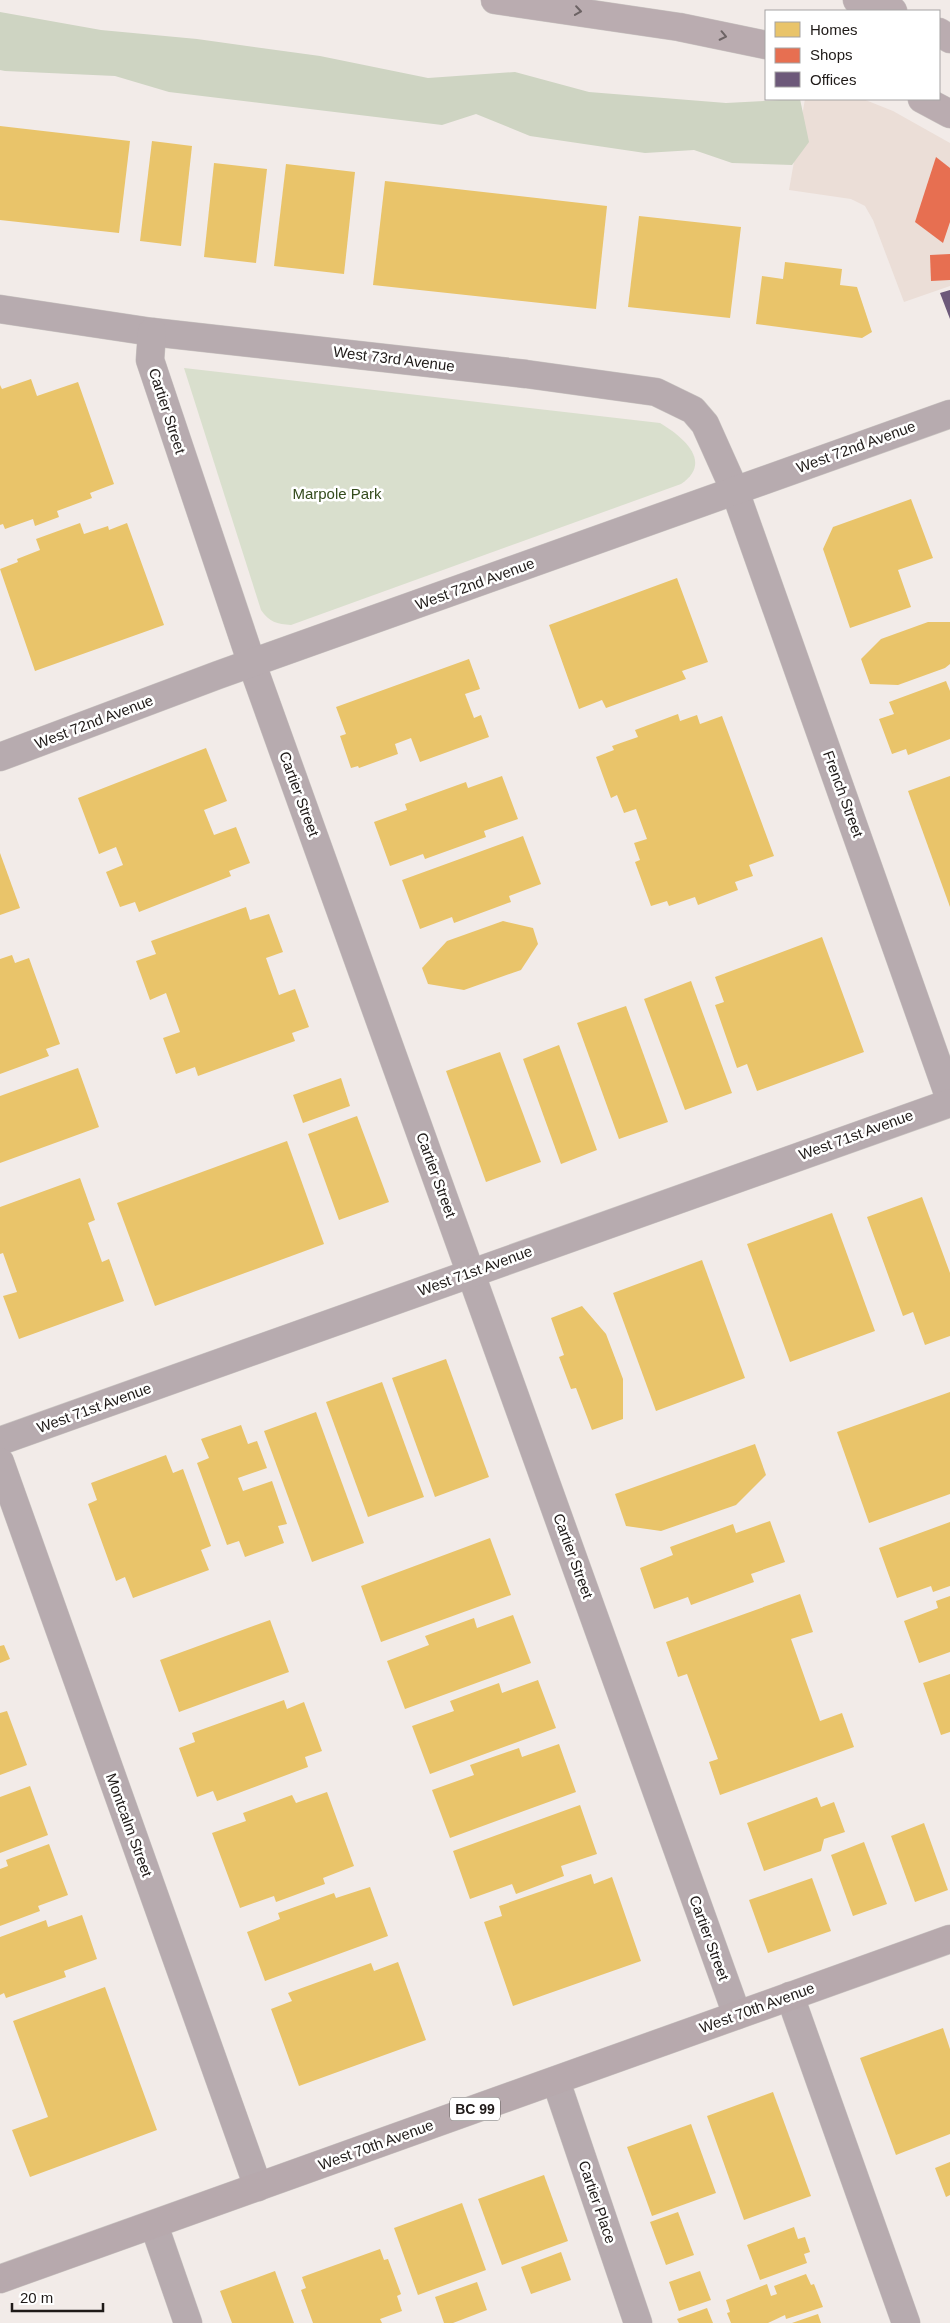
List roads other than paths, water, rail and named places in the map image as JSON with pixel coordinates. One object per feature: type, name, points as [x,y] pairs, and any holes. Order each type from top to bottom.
[{"type":"highway","name":"West 70th Avenue","points":[[0,2279],[950,1939]]},
{"type":"main road","points":[[495,0],[679,27],[765,45]]},
{"type":"main road","points":[[857,0],[890,10]]},
{"type":"main road","points":[[924,100],[950,114]]},
{"type":"street","name":"West 73rd Avenue","points":[[0,309],[152,332],[526,374],[656,392],[693,410],[705,424],[735,491]]},
{"type":"street","name":"Cartier Street","points":[[152,332],[150,360],[252,664],[737,2015]]},
{"type":"street","name":"West 72nd Avenue","points":[[0,757],[252,664],[950,414]]},
{"type":"street","name":"French Street","points":[[735,491],[950,1099]]},
{"type":"street","name":"West 71st Avenue","points":[[0,1441],[950,1102]]},
{"type":"street","name":"Montcalm Street","points":[[0,1462],[258,2187]]},
{"type":"street","points":[[790,1996],[906,2323]]},
{"type":"street","name":"Cartier Place","points":[[556,2080],[638,2323]]},
{"type":"street","points":[[154,2225],[188,2323]]},
{"type":"park label","name":"Marpole Park","points":[[337,494]]}]
